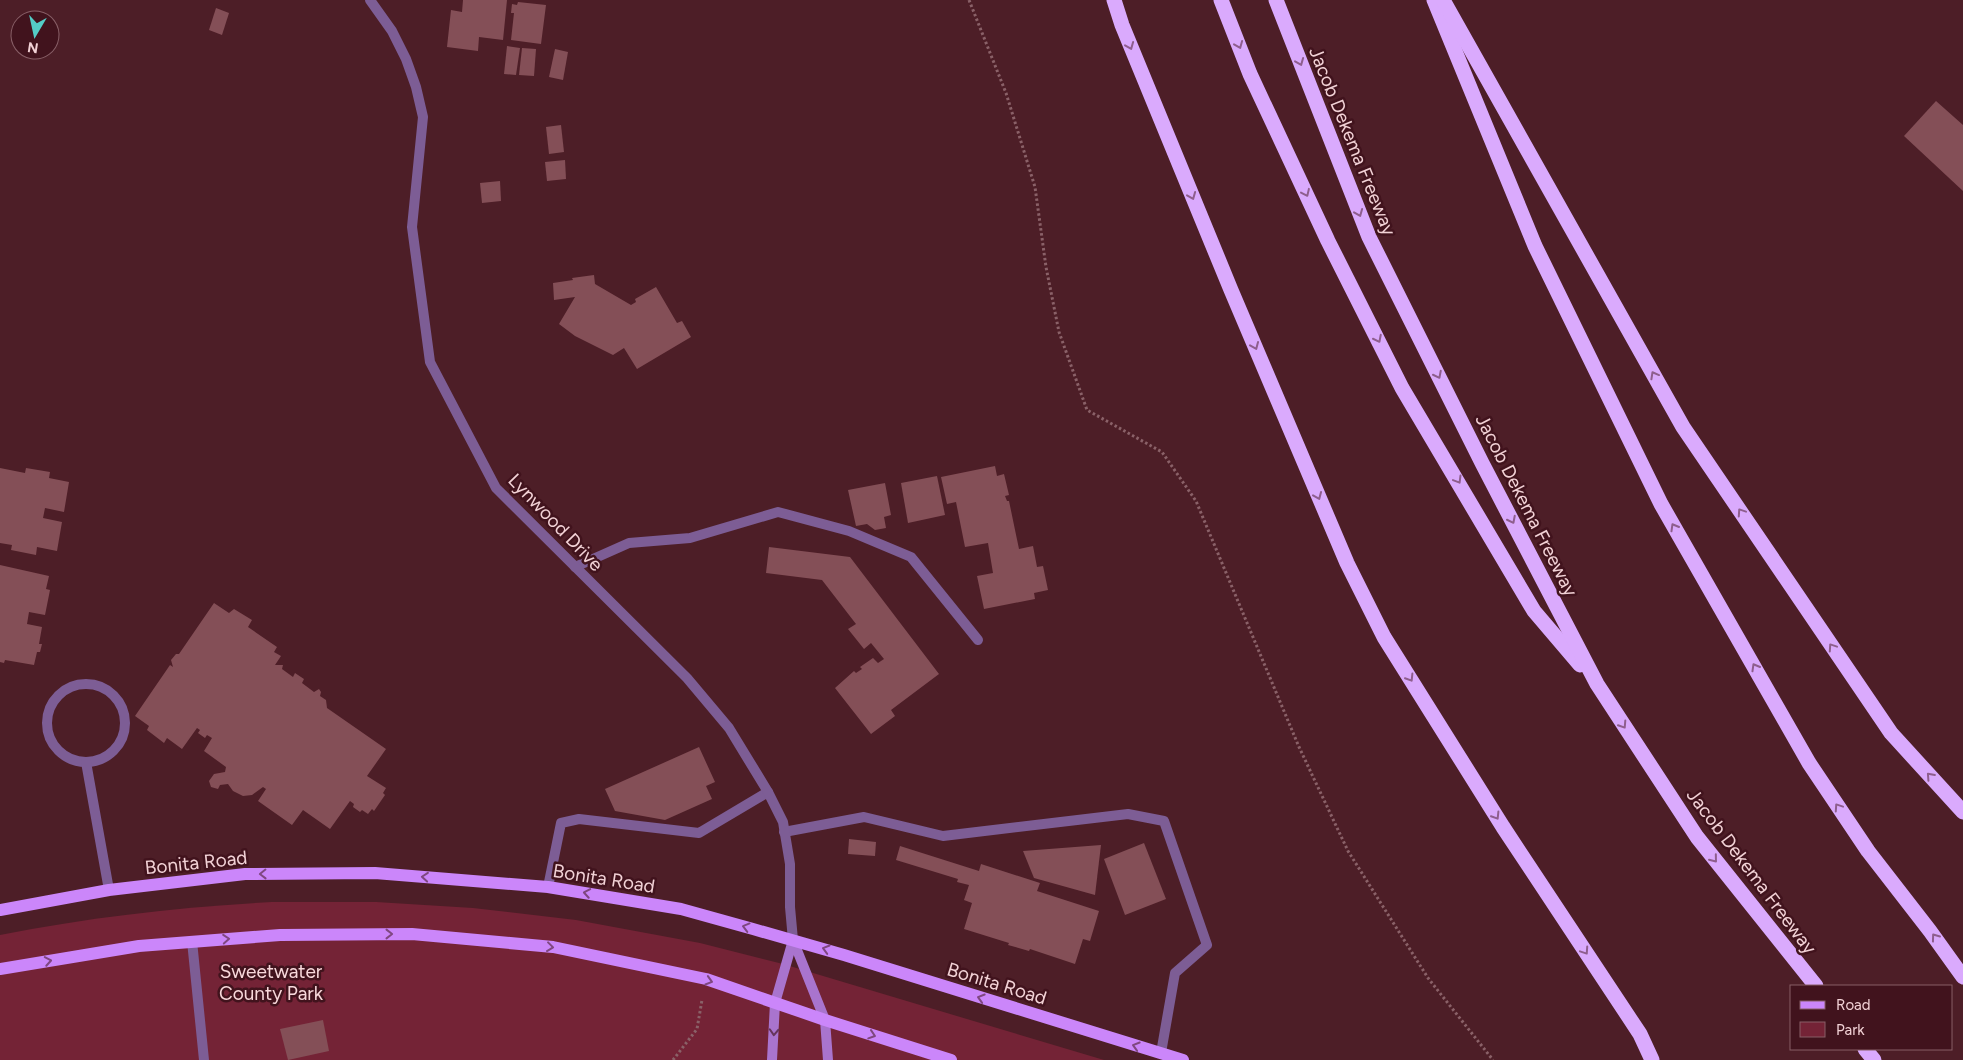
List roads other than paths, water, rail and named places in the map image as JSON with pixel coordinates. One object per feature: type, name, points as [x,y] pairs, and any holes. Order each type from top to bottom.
[{"type":"highway","points":[[1114,0],[1122,25],[1231,290],[1347,564],[1380,629],[1503,827],[1640,1034],[1652,1060]]},
{"type":"highway","points":[[1221,0],[1250,74],[1324,232],[1402,388],[1534,611],[1597,684]]},
{"type":"highway","name":"Jacob Dekema Freeway","points":[[1276,0],[1369,237],[1487,472],[1597,684],[1696,837],[1815,985]]},
{"type":"highway","points":[[1434,0],[1535,246],[1661,504],[1810,763],[1868,852],[1930,931],[1963,977]]},
{"type":"highway","points":[[1443,0],[1683,427],[1891,733],[1963,812]]},
{"type":"highway","points":[[1866,1050],[1874,1060]]},
{"type":"main road","name":"Bonita Road","points":[[0,910],[109,890],[245,874],[375,873],[548,887],[681,909],[793,940],[1183,1060]]},
{"type":"main road","points":[[0,969],[139,946],[280,935],[412,934],[553,947],[706,979],[951,1060]]},
{"type":"main road","points":[[772,1060],[775,1003],[793,940]]},
{"type":"main road","points":[[793,940],[826,1020],[828,1060]]},
{"type":"street","name":"Lynwood Drive","points":[[370,0],[392,31],[406,59],[416,87],[423,118],[412,227],[430,362],[496,488],[693,685],[729,728],[768,792],[783,822],[790,864],[790,907],[793,940]]},
{"type":"street","points":[[575,567],[629,543],[690,538],[778,512],[849,531],[911,557],[978,640]]},
{"type":"street","points":[[90,684],[104,689],[116,698],[123,711],[125,725],[121,739],[112,751],[100,759],[86,762],[73,760],[62,754],[47,731],[47,716],[52,702],[62,692],[76,686],[90,684]]},
{"type":"street","points":[[86,762],[109,890]]},
{"type":"street","points":[[548,887],[561,823],[579,818],[699,833],[768,792]]},
{"type":"street","points":[[784,832],[864,817],[943,836],[1128,814],[1164,821],[1207,944],[1175,973],[1162,1053]]},
{"type":"street","points":[[192,941],[204,1060]]},
{"type":"park label","name":"Sweetwater County Park","points":[[271,982]]}]
